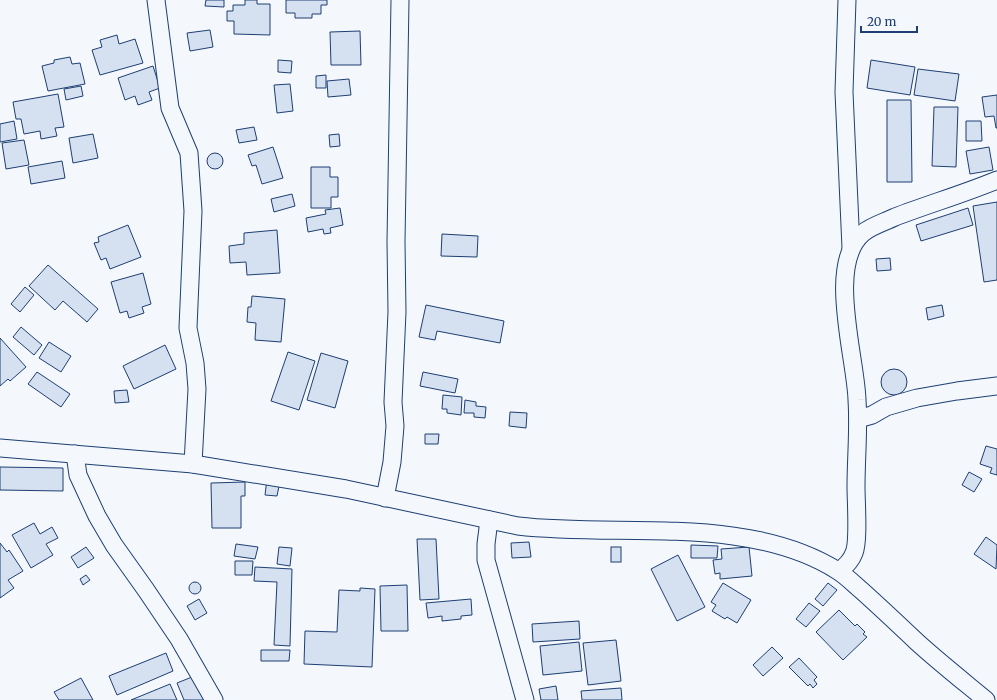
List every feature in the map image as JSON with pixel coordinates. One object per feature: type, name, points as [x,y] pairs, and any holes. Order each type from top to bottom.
[{"type":"street","points":[[156,0],[170,108],[190,153],[193,211],[188,328],[195,363],[197,389],[193,464]]},
{"type":"street","points":[[385,498],[392,462],[395,426],[393,402],[397,312],[396,242],[400,0]]},
{"type":"street","points":[[847,0],[844,92],[851,248]]},
{"type":"street","points":[[839,571],[848,564],[855,552],[857,536],[856,479],[858,419],[857,398],[846,313],[845,282],[848,254],[863,233],[873,227],[919,208],[966,193],[997,180]]},
{"type":"street","points":[[858,419],[872,415],[886,407],[917,398],[997,386]]},
{"type":"street","points":[[0,448],[193,464],[346,489],[518,526],[547,530],[704,533],[741,537],[777,545],[810,556],[839,571],[880,607],[925,650],[986,700]]},
{"type":"street","points":[[75,454],[78,475],[91,504],[114,545],[179,639],[214,700]]},
{"type":"street","points":[[489,520],[486,560],[525,700]]},
{"type":"building","points":[[206,0],[224,0],[224,7],[205,6]]},
{"type":"building","points":[[245,0],[257,0],[257,4],[270,4],[270,35],[234,34],[234,21],[227,21],[227,11],[233,11],[233,5],[245,5]]},
{"type":"building","points":[[286,0],[327,0],[327,5],[321,5],[321,14],[312,14],[312,18],[295,18],[295,13],[286,13]]},
{"type":"building","points":[[210,30],[213,47],[190,51],[187,33]]},
{"type":"building","points":[[360,31],[361,65],[331,65],[330,32]]},
{"type":"building","points":[[117,35],[119,44],[135,39],[143,63],[100,75],[92,50],[102,47],[100,40]]},
{"type":"building","points":[[70,57],[72,64],[80,63],[85,84],[48,91],[42,66],[54,63],[54,60]]},
{"type":"building","points":[[278,60],[292,61],[291,73],[278,72]]},
{"type":"building","points":[[871,60],[915,67],[910,95],[867,88]]},
{"type":"building","points":[[153,66],[160,88],[149,92],[152,100],[138,105],[135,96],[125,100],[118,78]]},
{"type":"building","points":[[918,69],[959,74],[955,101],[914,95]]},
{"type":"building","points":[[326,75],[326,88],[316,88],[316,76]]},
{"type":"building","points":[[349,79],[351,95],[328,97],[327,81]]},
{"type":"building","points":[[290,84],[293,111],[277,113],[274,85]]},
{"type":"building","points":[[81,86],[83,96],[66,100],[64,89]]},
{"type":"building","points":[[58,94],[64,127],[55,128],[57,136],[41,139],[40,131],[24,134],[21,119],[16,119],[13,102]]},
{"type":"building","points":[[997,95],[996,128],[994,116],[985,117],[982,97]]},
{"type":"building","points":[[887,100],[911,100],[912,182],[887,182]]},
{"type":"building","points":[[934,107],[958,107],[956,167],[932,166]]},
{"type":"building","points":[[14,121],[17,139],[0,142],[0,124]]},
{"type":"building","points":[[966,121],[981,121],[982,141],[966,141]]},
{"type":"building","points":[[254,127],[257,140],[239,143],[236,130]]},
{"type":"building","points":[[93,134],[98,158],[73,163],[69,138]]},
{"type":"building","points":[[339,134],[340,146],[330,147],[329,135]]},
{"type":"building","points":[[24,140],[29,165],[6,169],[2,143]]},
{"type":"building","points":[[273,147],[283,178],[262,184],[256,165],[252,166],[248,155]]},
{"type":"building","points":[[989,147],[993,170],[970,174],[966,151]]},
{"type":"building","points":[[215,153],[221,155],[223,161],[221,167],[215,169],[209,167],[207,161],[209,155]]},
{"type":"building","points":[[62,161],[65,178],[31,184],[28,167]]},
{"type":"building","points":[[311,167],[330,167],[330,177],[338,177],[338,197],[331,197],[331,208],[311,208]]},
{"type":"building","points":[[292,194],[295,206],[274,212],[271,199]]},
{"type":"building","points":[[997,202],[997,280],[984,282],[973,206]]},
{"type":"building","points":[[340,208],[343,225],[330,228],[331,233],[324,234],[323,229],[308,232],[306,218],[326,214],[325,210]]},
{"type":"building","points":[[968,208],[973,225],[921,241],[916,225]]},
{"type":"building","points":[[128,225],[141,257],[110,269],[106,258],[101,260],[94,243],[99,242],[98,237]]},
{"type":"building","points":[[277,230],[280,273],[247,275],[246,262],[230,263],[229,246],[244,244],[244,233]]},
{"type":"building","points":[[442,234],[478,236],[477,257],[441,256]]},
{"type":"building","points":[[890,258],[891,270],[877,271],[876,259]]},
{"type":"building","points":[[48,265],[98,309],[87,322],[63,301],[55,310],[29,286]]},
{"type":"building","points":[[143,273],[151,304],[142,307],[144,313],[129,318],[127,311],[120,313],[111,282]]},
{"type":"building","points":[[25,287],[34,295],[20,312],[11,304]]},
{"type":"building","points":[[252,296],[285,299],[281,342],[255,340],[256,323],[247,322],[248,307],[251,307]]},
{"type":"building","points":[[426,305],[504,321],[500,343],[437,331],[435,340],[419,337]]},
{"type":"building","points":[[942,305],[944,316],[928,320],[926,308]]},
{"type":"building","points":[[21,327],[42,345],[34,355],[13,337]]},
{"type":"building","points":[[0,338],[26,367],[10,381],[8,379],[0,386]]},
{"type":"building","points":[[49,342],[71,356],[61,372],[39,358]]},
{"type":"building","points":[[165,345],[176,369],[134,389],[123,366]]},
{"type":"building","points":[[288,352],[315,361],[299,410],[271,401]]},
{"type":"building","points":[[321,353],[348,361],[335,408],[307,400]]},
{"type":"building","points":[[894,369],[903,373],[907,382],[903,391],[894,395],[885,391],[881,382],[885,373]]},
{"type":"building","points":[[37,372],[70,394],[61,407],[28,384]]},
{"type":"building","points":[[423,372],[458,379],[455,393],[420,386]]},
{"type":"building","points":[[127,390],[129,402],[115,403],[114,391]]},
{"type":"building","points":[[443,395],[462,397],[461,415],[447,413],[447,409],[442,409]]},
{"type":"building","points":[[465,400],[476,402],[476,406],[486,407],[485,418],[474,417],[474,413],[464,413]]},
{"type":"building","points":[[510,412],[527,413],[526,428],[509,426]]},
{"type":"building","points":[[425,434],[439,434],[438,444],[425,444]]},
{"type":"building","points":[[986,446],[997,449],[997,475],[990,473],[992,468],[980,464]]},
{"type":"building","points":[[0,467],[63,468],[63,491],[0,490]]},
{"type":"building","points":[[969,472],[982,479],[974,492],[962,485]]},
{"type":"building","points":[[267,479],[280,481],[277,496],[265,495]]},
{"type":"building","points":[[245,482],[245,496],[241,496],[241,528],[212,528],[211,483]]},
{"type":"building","points":[[34,523],[40,534],[52,527],[58,538],[46,544],[53,555],[31,568],[12,535]]},
{"type":"building","points":[[986,537],[997,545],[996,569],[974,554]]},
{"type":"building","points":[[417,539],[436,539],[439,599],[420,600]]},
{"type":"building","points":[[529,542],[531,557],[512,558],[511,543]]},
{"type":"building","points":[[0,543],[7,552],[9,550],[23,571],[8,580],[14,588],[0,598]]},
{"type":"building","points":[[236,544],[258,547],[255,559],[234,556]]},
{"type":"building","points":[[691,545],[718,546],[717,558],[691,558]]},
{"type":"building","points":[[86,547],[94,558],[78,568],[71,557]]},
{"type":"building","points":[[279,547],[292,548],[290,566],[277,564]]},
{"type":"building","points":[[611,547],[621,547],[621,562],[611,562]]},
{"type":"building","points":[[749,547],[752,576],[720,579],[720,573],[715,574],[713,560],[722,559],[721,549]]},
{"type":"building","points":[[678,555],[705,607],[677,621],[651,569]]},
{"type":"building","points":[[235,561],[253,561],[252,575],[235,575]]},
{"type":"building","points":[[255,567],[292,569],[290,646],[274,645],[277,582],[254,581]]},
{"type":"building","points":[[86,575],[90,580],[83,585],[80,579]]},
{"type":"building","points":[[193,582],[197,582],[201,588],[197,594],[193,594],[189,590],[189,586]]},
{"type":"building","points":[[723,583],[751,600],[737,623],[727,617],[725,619],[712,611],[716,605],[711,602]]},
{"type":"building","points":[[828,583],[837,590],[823,606],[815,599]]},
{"type":"building","points":[[407,585],[408,631],[381,631],[380,586]]},
{"type":"building","points":[[360,588],[375,589],[372,667],[304,664],[305,631],[337,632],[339,590],[360,591]]},
{"type":"building","points":[[199,599],[207,613],[195,620],[187,606]]},
{"type":"building","points":[[471,599],[472,615],[461,616],[461,619],[442,621],[442,616],[428,618],[426,603]]},
{"type":"building","points":[[809,603],[820,611],[806,627],[796,619]]},
{"type":"building","points":[[839,610],[855,626],[857,624],[865,632],[863,634],[867,637],[843,660],[816,632]]},
{"type":"building","points":[[579,621],[580,639],[533,642],[532,624]]},
{"type":"building","points":[[616,640],[621,681],[588,685],[583,643]]},
{"type":"building","points":[[579,642],[582,671],[543,675],[540,646]]},
{"type":"building","points":[[772,647],[783,658],[763,676],[753,665]]},
{"type":"building","points":[[261,650],[290,650],[289,661],[261,661]]},
{"type":"building","points":[[166,653],[173,671],[117,695],[109,676]]},
{"type":"building","points":[[799,658],[817,677],[814,680],[817,684],[813,688],[810,684],[808,686],[789,667]]},
{"type":"building","points":[[197,675],[208,700],[184,700],[177,683]]},
{"type":"building","points":[[81,678],[93,700],[59,700],[54,692]]},
{"type":"building","points":[[170,684],[177,700],[131,700]]},
{"type":"building","points":[[556,686],[558,700],[541,700],[539,689]]},
{"type":"building","points":[[621,688],[622,700],[582,700],[581,691]]}]
